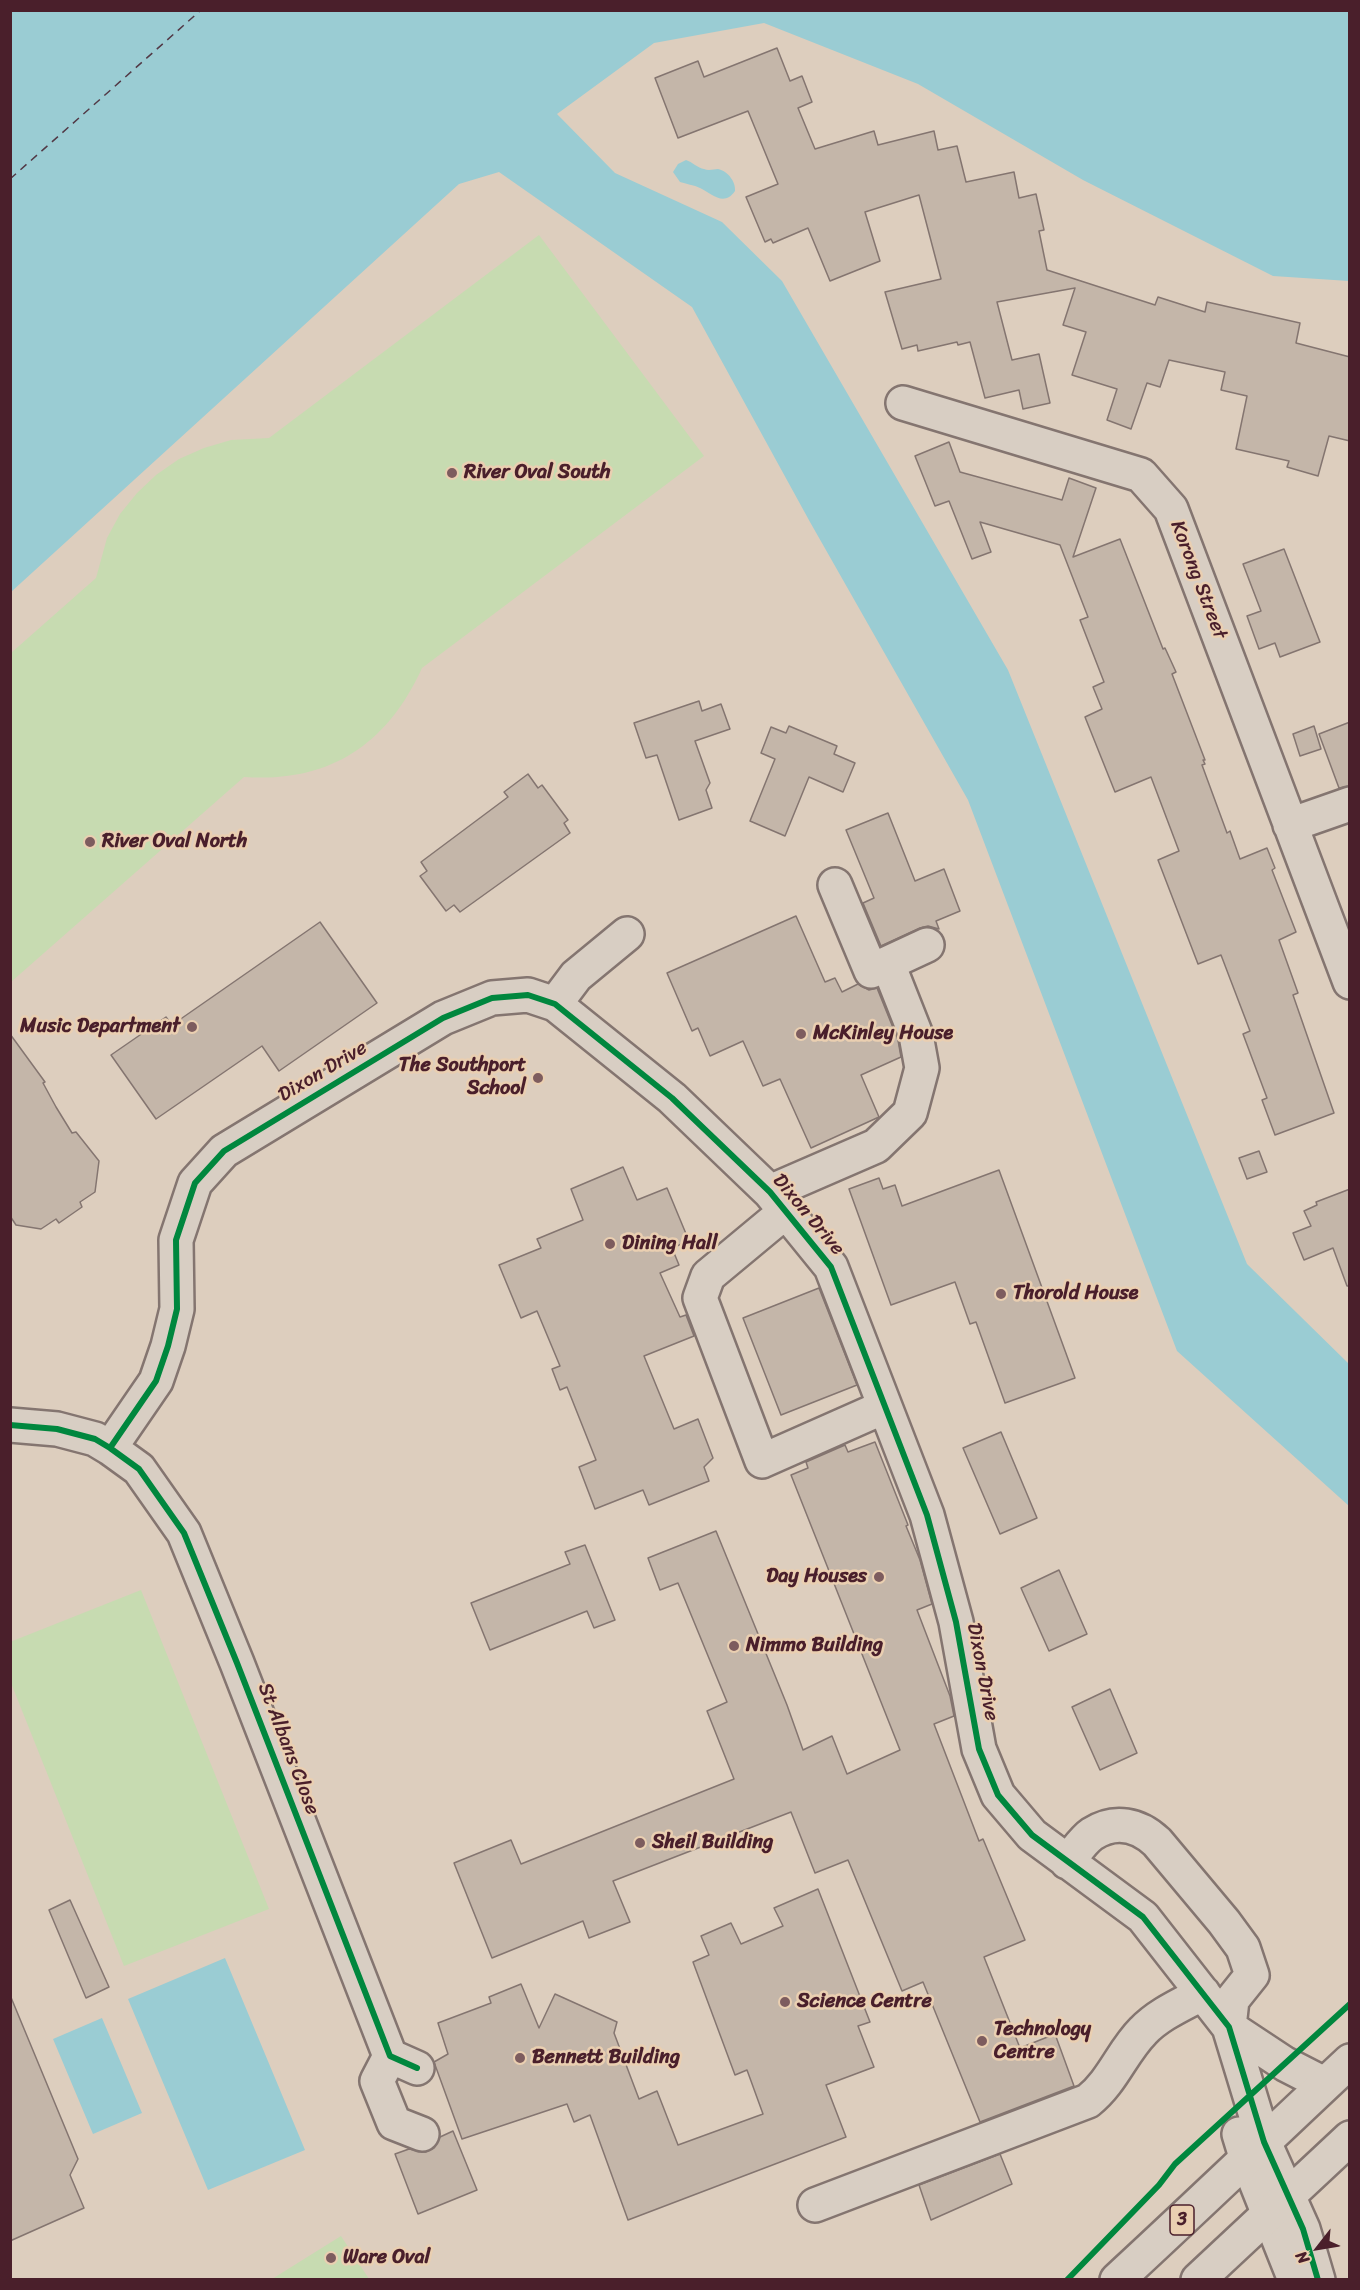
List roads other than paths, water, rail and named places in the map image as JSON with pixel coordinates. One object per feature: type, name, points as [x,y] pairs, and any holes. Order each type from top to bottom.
[{"type":"street","name":"Korong Street","points":[[903,403],[1141,475],[1171,509],[1350,982]]},
{"type":"street","points":[[1290,825],[1350,804]]},
{"type":"street","points":[[835,885],[872,971],[927,945]]},
{"type":"street","points":[[555,1004],[576,976],[627,934]]},
{"type":"street","points":[[884,1407],[762,1461],[700,1298],[708,1276],[778,1202],[876,1146],[910,1113],[922,1068],[916,1035],[888,964]]},
{"type":"street","name":"Dixon Drive","points":[[110,1448],[156,1381],[177,1309],[176,1240],[195,1183],[224,1151],[443,1018],[492,998],[528,995],[555,1004],[672,1098],[778,1202],[831,1267],[927,1515],[956,1622],[979,1749],[998,1795],[1032,1835],[1143,1917],[1229,2027],[1255,2150]]},
{"type":"street","points":[[10,1425],[57,1429],[95,1439],[110,1448]]},
{"type":"street","name":"St Albans Close","points":[[110,1448],[140,1469],[184,1533],[403,2062],[377,2081],[384,2101],[394,2123],[422,2134]]},
{"type":"street","points":[[1067,1862],[1092,1834],[1111,1826],[1129,1826],[1144,1830],[1157,1842],[1243,1948],[1252,1975],[1232,2000],[1229,2027],[1285,2064],[1324,2084]]},
{"type":"street","points":[[815,2205],[1088,2101],[1101,2090],[1143,2031],[1168,2012],[1203,1993]]},
{"type":"street","name":"Dixon Drive","points":[[1203,1993],[1255,2150]]},
{"type":"street","name":"3","points":[[1117,2280],[1350,2061]]},
{"type":"street","points":[[1198,2280],[1350,2138]]},
{"type":"street","points":[[1255,2150],[1278,2203],[1294,2280]]},
{"type":"street","points":[[1278,2203],[1303,2229],[1318,2280]]},
{"type":"water","points":[[11,10],[1349,11],[1349,281],[1273,276],[1083,180],[918,84],[764,23],[654,43],[557,114],[615,173],[722,222],[782,281],[1008,670],[1247,1264],[1349,1364],[1349,1506],[1177,1351],[968,800],[810,522],[692,307],[499,172],[459,184],[11,592]]},
{"type":"water","points":[[686,160],[708,170],[718,169],[725,172],[733,181],[735,191],[731,196],[722,199],[698,187],[680,182],[673,172],[678,164]]},
{"type":"water","points":[[225,1958],[305,2150],[208,2190],[128,1999]]},
{"type":"water","points":[[102,2018],[142,2113],[93,2134],[53,2039]]},
{"type":"place","name":"River Oval South","points":[[452,473]]},
{"type":"place","name":"River Oval North","points":[[90,842]]},
{"type":"place","name":"Music Department","points":[[192,1027]]},
{"type":"place","name":"McKinley House","points":[[801,1034]]},
{"type":"place","name":"The Southport School","points":[[538,1078]]},
{"type":"place","name":"Dining Hall","points":[[610,1244]]},
{"type":"place","name":"Thorold House","points":[[1001,1294]]},
{"type":"place","name":"Day Houses","points":[[879,1577]]},
{"type":"place","name":"Nimmo Building","points":[[734,1646]]},
{"type":"place","name":"Sheil Building","points":[[640,1843]]},
{"type":"place","name":"Science Centre","points":[[785,2002]]},
{"type":"place","name":"Technology Centre","points":[[982,2041]]},
{"type":"place","name":"Bennett Building","points":[[520,2058]]},
{"type":"place","name":"Ware Oval","points":[[331,2258]]}]
